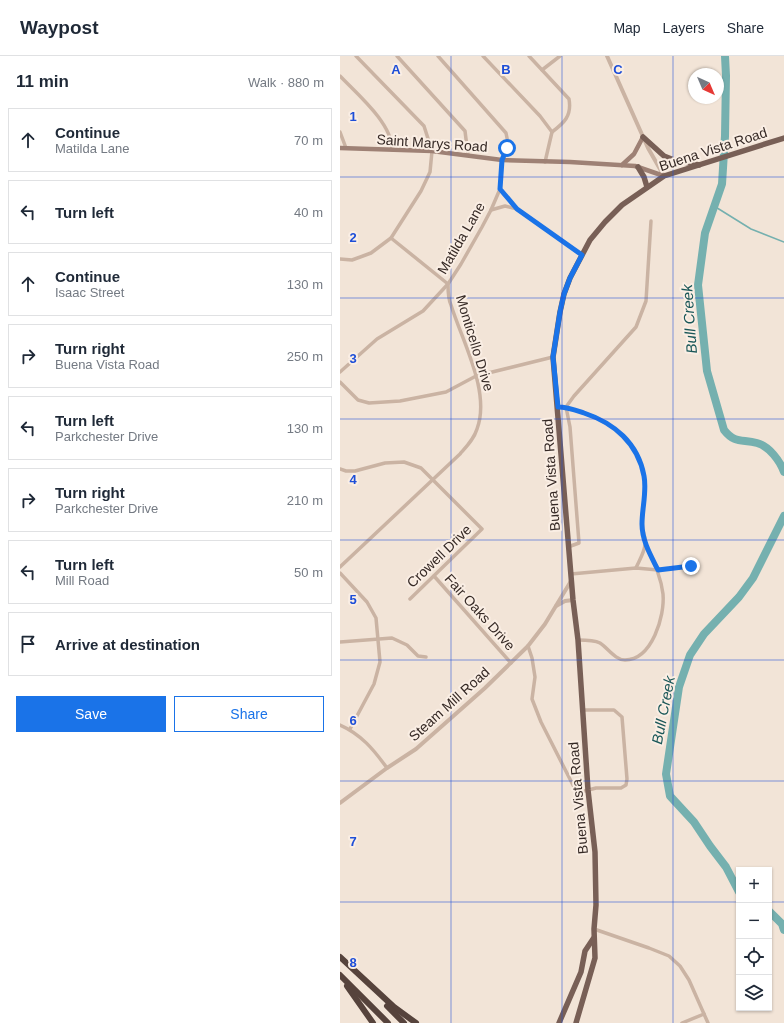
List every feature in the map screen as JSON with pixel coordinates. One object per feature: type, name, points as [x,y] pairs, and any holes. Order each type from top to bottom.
[{"type":"highway","points":[[340,957],[404,1023]]},
{"type":"highway","points":[[340,957],[394,1007],[416,1023]]},
{"type":"highway","points":[[340,976],[373,1023]]},
{"type":"highway","points":[[340,976],[388,1023]]},
{"type":"main road","points":[[622,165],[634,154],[643,137],[664,156],[674,160],[699,165]]},
{"type":"main road","name":"Buena Vista Road","points":[[576,1023],[595,958],[593,939],[596,905],[595,869],[578,640],[571,581],[553,357],[564,294],[570,278],[590,240],[622,205],[664,176],[784,138]]},
{"type":"main road","name":"Saint Marys Road","points":[[340,148],[432,151],[502,160],[622,165],[638,167],[664,176]]},
{"type":"main road","points":[[638,167],[648,187]]},
{"type":"main road","name":"Buena Vista Road","points":[[559,1023],[581,972],[585,951],[593,939]]},
{"type":"street","points":[[340,259],[352,260],[371,253],[391,238],[421,191],[430,172],[432,151],[424,126],[356,56]]},
{"type":"street","points":[[398,56],[465,131],[468,156]]},
{"type":"street","name":"Matilda Lane","points":[[340,372],[378,339],[423,311],[448,284],[491,210],[500,189],[502,160],[508,143],[506,133],[438,56]]},
{"type":"street","points":[[483,56],[540,116],[552,132]]},
{"type":"street","points":[[529,56],[569,99],[570,106],[566,120],[552,132],[545,162]]},
{"type":"street","points":[[542,70],[560,56]]},
{"type":"street","points":[[607,56],[648,148],[664,176]]},
{"type":"street","points":[[340,76],[385,126],[392,144],[392,150]]},
{"type":"street","points":[[340,132],[346,148]]},
{"type":"street","points":[[500,189],[517,209],[582,255]]},
{"type":"street","points":[[491,210],[505,206],[517,209]]},
{"type":"street","points":[[568,547],[579,543],[570,427],[566,407],[574,396],[636,327],[646,301],[651,220]]},
{"type":"street","name":"Monticello Drive","points":[[340,567],[460,454],[472,441],[480,419],[482,406],[476,376],[450,304],[448,284],[391,238]]},
{"type":"street","points":[[340,382],[358,400],[369,403],[400,401],[446,392],[476,376],[553,357]]},
{"type":"street","points":[[558,407],[566,407],[596,416],[613,426],[629,440],[639,458],[644,476],[642,526],[646,545],[658,570],[663,593],[663,607],[655,635],[641,654],[633,659],[623,660],[613,655],[599,643],[578,640]]},
{"type":"street","points":[[340,469],[355,471],[385,464],[404,462],[421,468],[434,479]]},
{"type":"street","name":"Crowell Drive","points":[[410,599],[482,529],[434,479]]},
{"type":"street","points":[[636,568],[646,545]]},
{"type":"street","points":[[571,574],[636,568],[658,570],[691,566]]},
{"type":"street","points":[[340,573],[367,602],[376,618],[380,662],[374,684],[350,729]]},
{"type":"street","name":"Fair Oaks Drive","points":[[434,576],[511,663]]},
{"type":"street","name":"Steam Mill Road","points":[[340,803],[387,768],[416,749],[485,688],[528,646],[545,624],[571,581]]},
{"type":"street","points":[[556,606],[565,601],[573,600]]},
{"type":"street","points":[[340,642],[392,638],[407,645],[418,656],[426,657]]},
{"type":"street","name":"Fair Oaks Drive","points":[[528,646],[532,658],[534,678],[532,699],[541,722],[576,791],[582,792],[588,790]]},
{"type":"street","points":[[583,710],[614,710],[622,717],[627,779],[626,785],[621,788],[596,788],[588,790]]},
{"type":"street","points":[[340,725],[350,729],[371,747],[387,768]]},
{"type":"street","points":[[594,929],[669,956],[680,966],[689,980],[708,1023]]},
{"type":"street","points":[[682,1023],[704,1014]]},
{"type":"waterway","name":"Bull Creek","points":[[725,56],[725,136],[722,184],[705,233],[698,285],[707,371],[724,430],[735,439],[757,443],[766,447],[780,463],[784,472]]},
{"type":"waterway","points":[[714,206],[751,229],[784,242]]},
{"type":"waterway","name":"Bull Creek","points":[[736,886],[726,867],[694,822],[670,796],[666,774],[679,687],[690,655],[704,634],[739,597],[753,578],[784,516]]},
{"type":"waterway","name":"Bull Creek","points":[[772,914],[782,924],[784,930]]},
{"type":"route","points":[[507,148],[502,160],[500,189],[517,209],[582,255],[570,278],[564,294],[560,312],[553,357],[558,407],[566,407],[596,416],[613,426],[629,440],[639,458],[644,476],[642,526],[646,545],[658,570],[691,566]]}]
